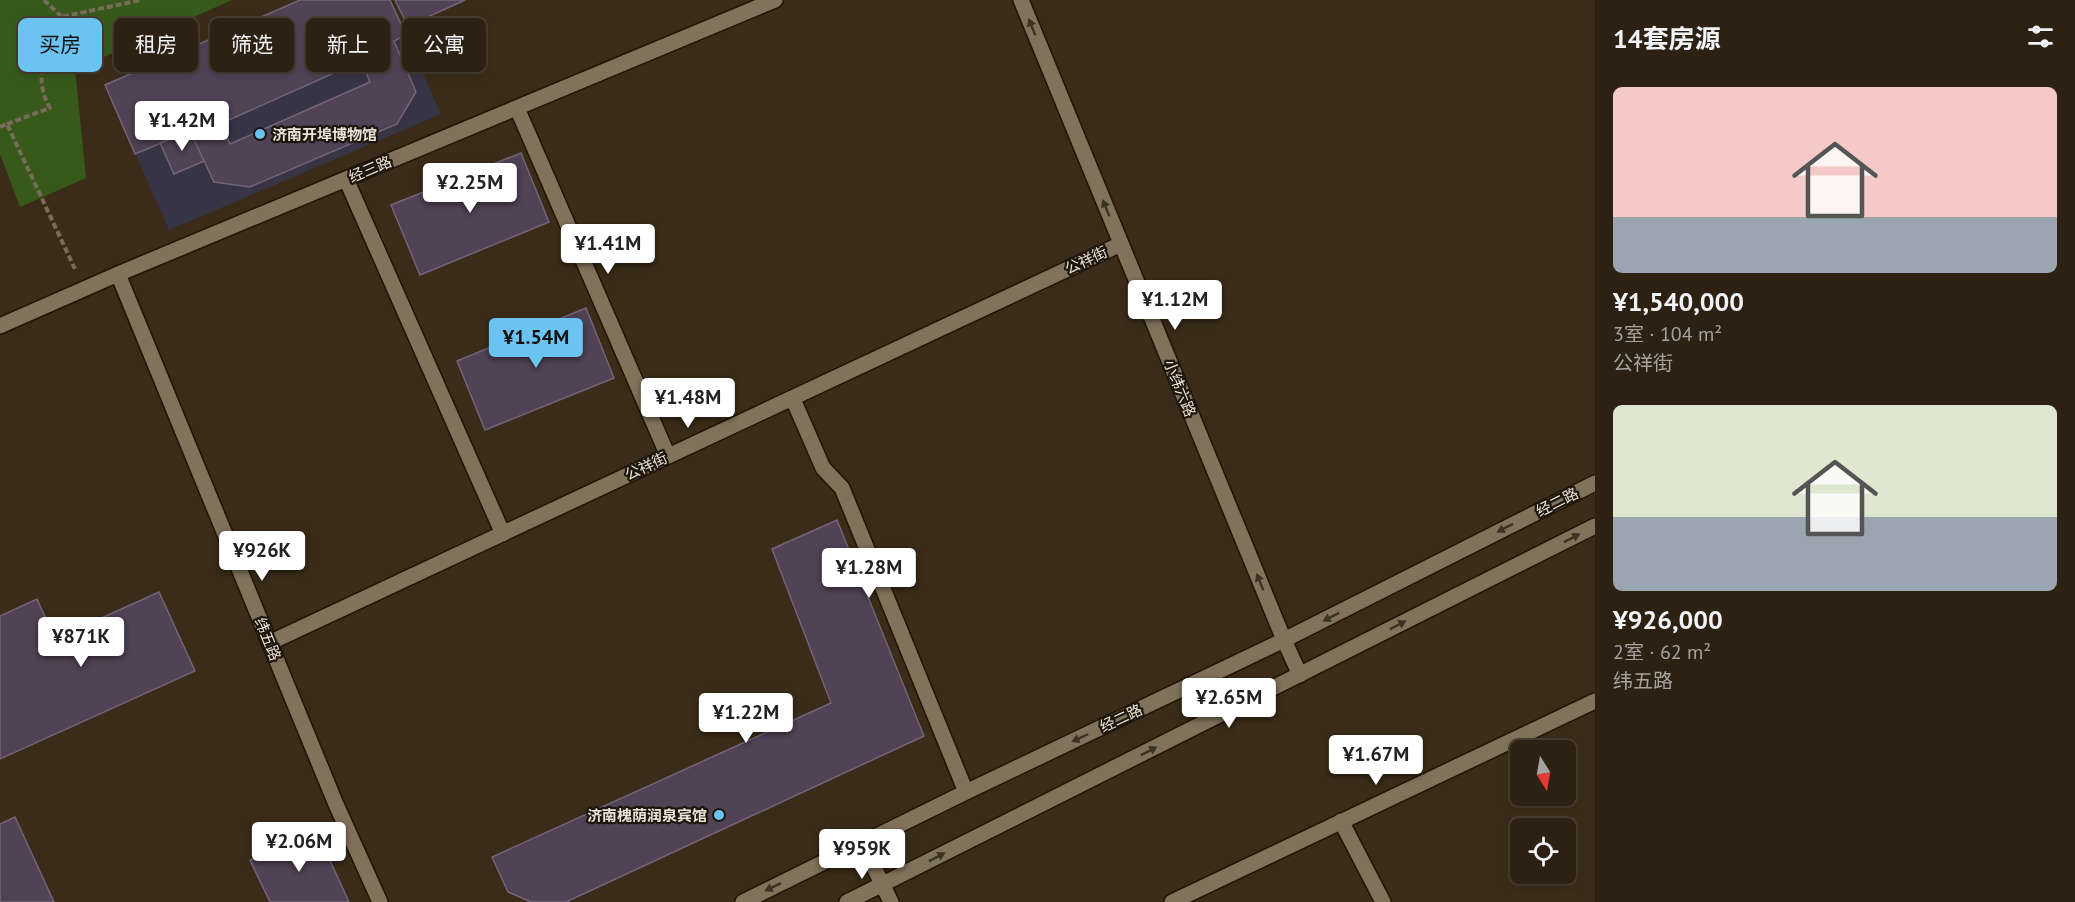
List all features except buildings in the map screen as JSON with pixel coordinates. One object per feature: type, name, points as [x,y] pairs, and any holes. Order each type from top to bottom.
[{"type":"street","name":"经三路","points":[[0,326],[118,274],[775,0]]},
{"type":"street","name":"小纬六路","points":[[1021,0],[1300,675]]},
{"type":"street","points":[[517,108],[668,456]]},
{"type":"street","points":[[346,179],[503,534]]},
{"type":"street","name":"公祥街","points":[[269,643],[1121,244]]},
{"type":"street","name":"纬五路","points":[[118,274],[334,802],[380,902]]},
{"type":"street","points":[[793,399],[823,468],[842,488],[966,792]]},
{"type":"street","name":"经二路","points":[[743,902],[966,792],[1284,640],[1595,483]]},
{"type":"street","points":[[847,902],[1595,526]]},
{"type":"street","points":[[1172,902],[1595,701]]},
{"type":"street","points":[[1341,821],[1383,902]]},
{"type":"street","points":[[862,843],[891,902]]},
{"type":"path","points":[[44,0],[61,16]]},
{"type":"path","points":[[61,16],[141,0]]},
{"type":"path","points":[[0,127],[50,108],[44,99],[41,73],[47,43],[61,16]]},
{"type":"path","points":[[7,124],[85,289]]},
{"type":"shaded area","name":"济南开埠博物馆","points":[[300,0],[390,0],[402,27],[402,72],[422,72],[441,114],[169,230],[105,85],[135,72],[198,72],[198,44],[210,39],[210,72],[294,72],[294,18],[259,18]]},
{"type":"green space","points":[[0,0],[232,0],[192,18],[114,18],[114,53],[102,58],[102,18],[18,18],[18,72],[75,72],[86,178],[20,207],[0,154]]},
{"type":"place","name":"济南开埠博物馆","points":[[260,134]]},
{"type":"place","name":"济南槐荫润泉宾馆","points":[[719,815]]}]
